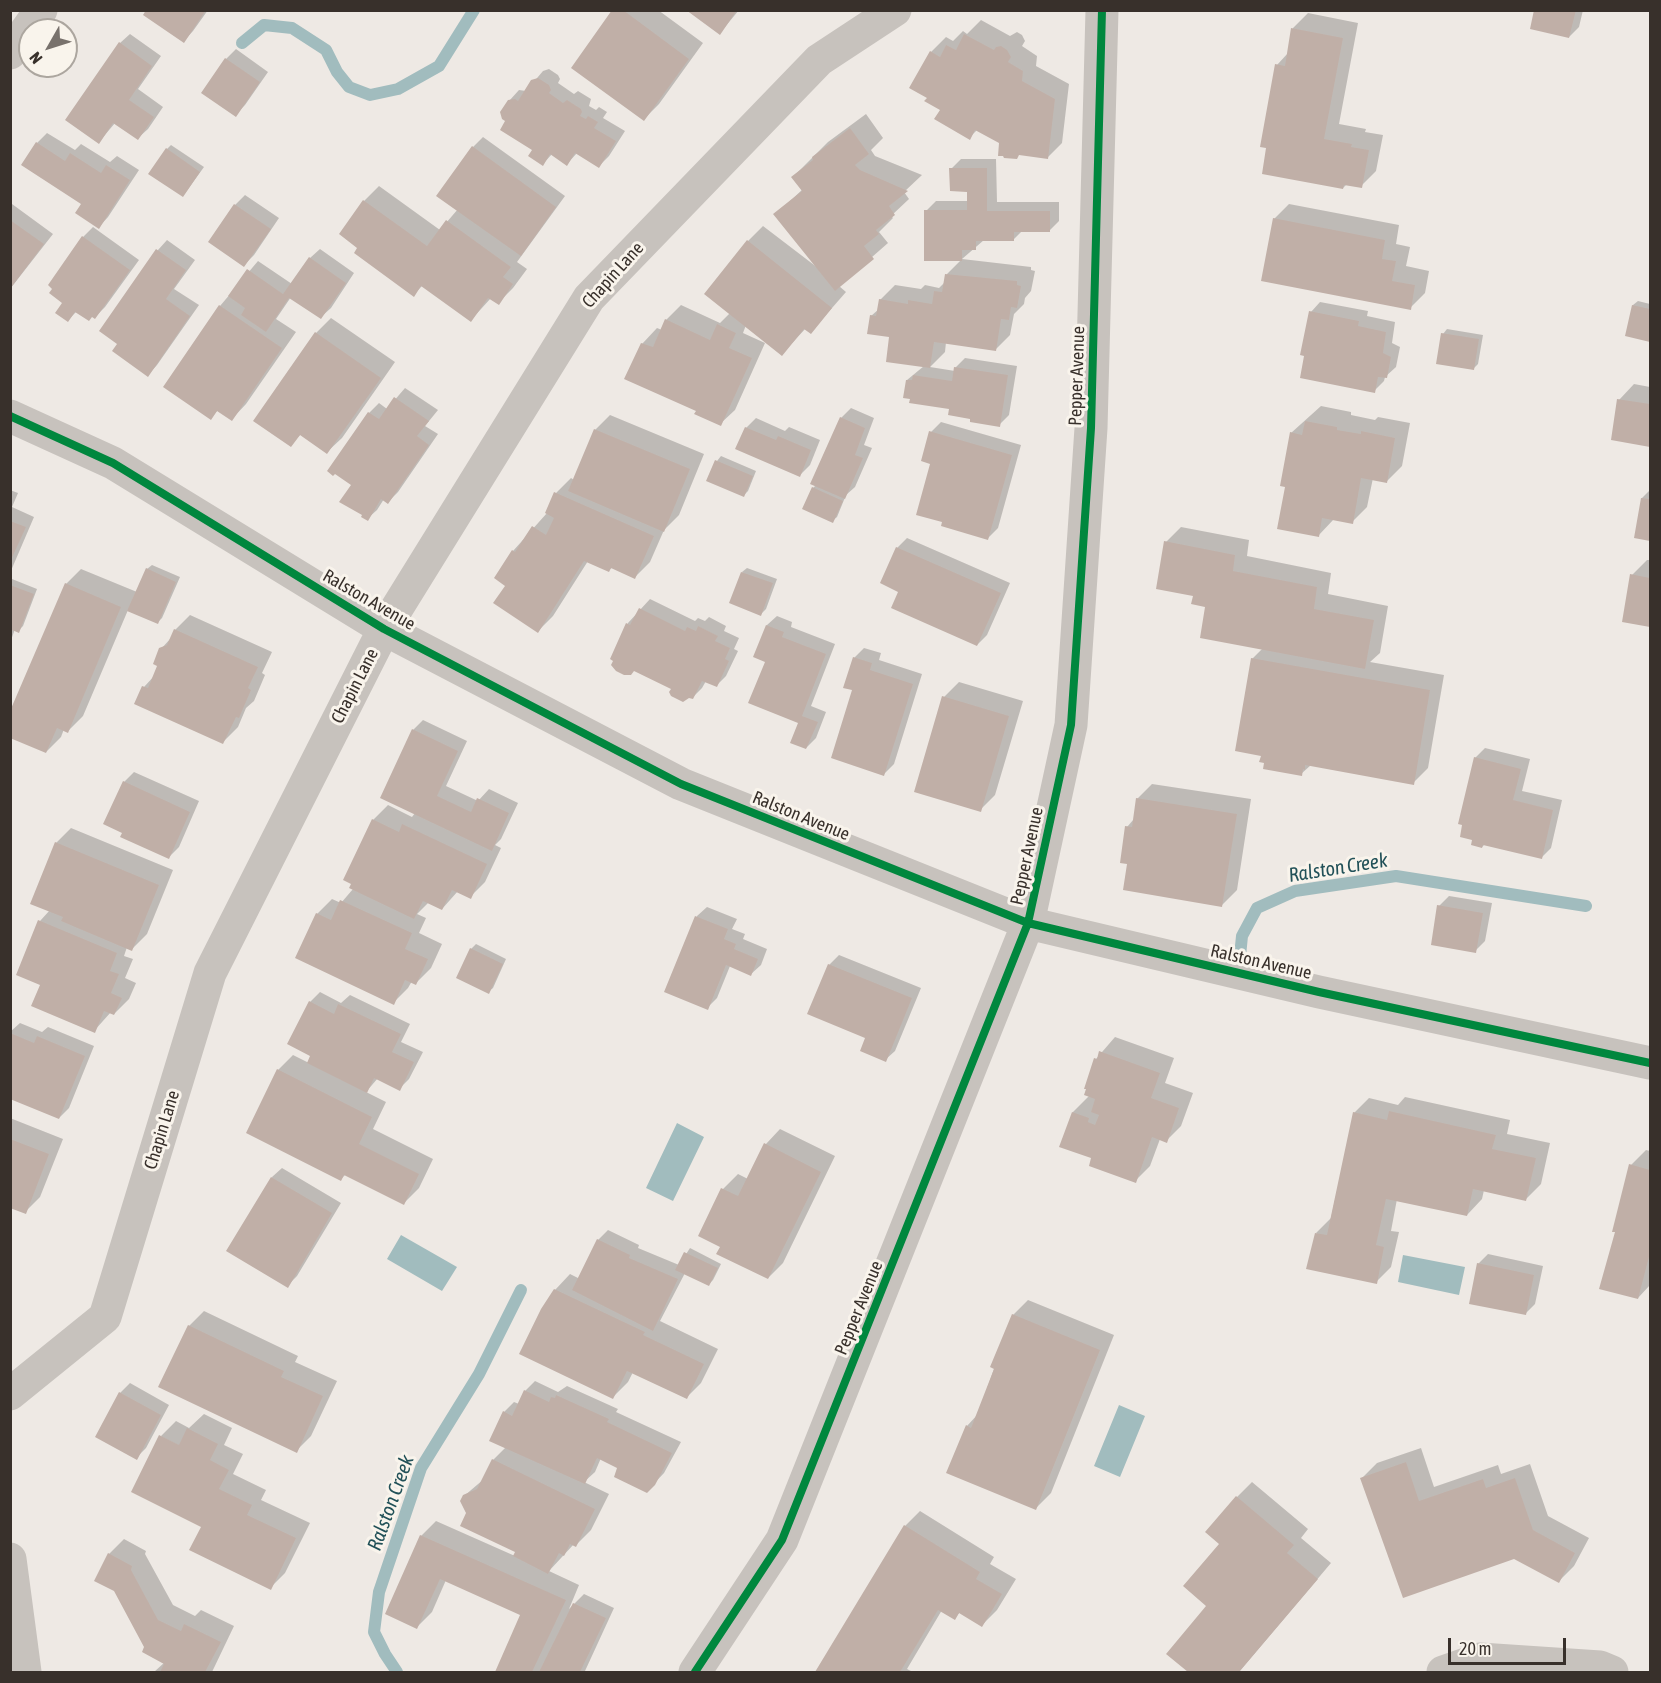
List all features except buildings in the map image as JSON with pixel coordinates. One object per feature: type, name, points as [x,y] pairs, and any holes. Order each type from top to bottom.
[{"type":"street","points":[[10,53],[41,10]]},
{"type":"street","name":"Chapin Lane","points":[[10,1394],[105,1317],[210,974],[384,629],[589,298],[819,60],[895,10]]},
{"type":"street","name":"Pepper Avenue","points":[[695,1672],[782,1540],[1028,922],[1071,725],[1091,428],[1102,10]]},
{"type":"street","name":"Ralston Avenue","points":[[10,416],[113,463],[384,629],[681,784],[1028,922],[1319,992],[1650,1063]]},
{"type":"street","points":[[10,1559],[25,1672]]},
{"type":"street","points":[[1443,1672],[1480,1659],[1600,1667],[1612,1672]]},
{"type":"water","points":[[677,1123],[704,1137],[673,1201],[646,1188]]},
{"type":"water","points":[[401,1235],[457,1267],[442,1291],[387,1259]]},
{"type":"water","points":[[1403,1255],[1465,1267],[1459,1295],[1398,1282]]},
{"type":"water","points":[[1119,1405],[1145,1416],[1120,1477],[1094,1466]]},
{"type":"waterway","points":[[242,43],[264,25],[292,28],[326,50],[337,72],[349,87],[370,95],[398,89],[439,66],[474,10]]},
{"type":"waterway","name":"Ralston Creek","points":[[1240,956],[1242,936],[1257,908],[1295,891],[1396,876],[1586,906]]},
{"type":"waterway","name":"Ralston Creek","points":[[397,1672],[374,1632],[379,1592],[421,1468],[479,1374],[521,1290]]},
{"type":"cycle path","points":[[695,1672],[782,1540],[1028,923],[1071,725],[1091,428],[1102,10]]},
{"type":"cycle path","points":[[10,416],[113,463],[384,629],[681,784],[1028,923],[1319,992],[1650,1063]]}]
